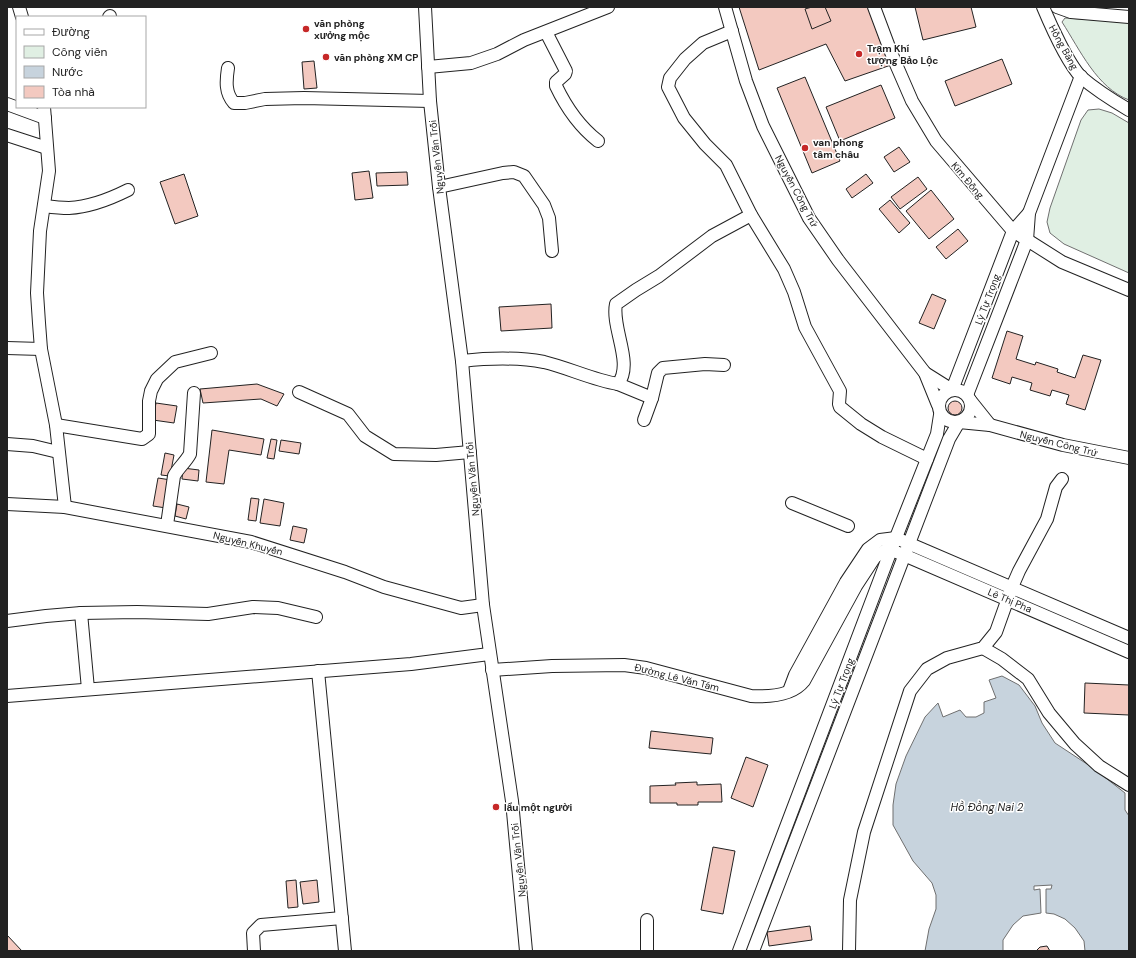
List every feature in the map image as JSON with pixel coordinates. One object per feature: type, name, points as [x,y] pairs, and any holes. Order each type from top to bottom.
[{"type":"street","name":"Nguyễn Văn Trỗi","points":[[425,7],[430,102],[439,187],[462,361],[483,605],[489,654],[512,801],[526,951]]},
{"type":"street","points":[[428,67],[471,63],[497,54],[524,40],[608,7]]},
{"type":"street","name":"Nguyễn Công Trứ","points":[[725,7],[746,82],[763,126],[809,218],[838,260],[925,373],[939,410]]},
{"type":"street","name":"Kim Đồng","points":[[874,7],[892,55],[912,101],[936,141],[1013,231],[1062,262],[1129,290]]},
{"type":"street","name":"Hồng Bàng","points":[[1043,7],[1068,57],[1081,76],[1104,96],[1129,110]]},
{"type":"street","points":[[1056,7],[1071,12],[1129,17]]},
{"type":"street","points":[[732,31],[703,43],[684,59],[670,78],[668,87],[684,118],[705,144],[726,165],[752,215],[784,269],[794,292],[805,327],[840,391],[840,407],[861,424],[927,460]]},
{"type":"street","points":[[546,32],[566,71],[565,74],[556,82],[556,86],[579,122],[588,133],[598,141]]},
{"type":"street","points":[[228,68],[226,78],[227,90],[234,103],[304,98],[430,102]]},
{"type":"street","name":"Lý Tự Trọng","points":[[968,397],[1027,240],[1029,213],[1081,76]]},
{"type":"street","points":[[26,108],[44,112],[49,171],[40,231],[37,293],[41,349],[56,425],[65,507]]},
{"type":"street","points":[[7,135],[47,148]]},
{"type":"street","points":[[439,187],[503,173],[514,172],[524,176],[544,205],[549,218],[552,251]]},
{"type":"street","points":[[44,206],[70,208],[113,197],[128,190]]},
{"type":"street","name":"Lý Tự Trọng","points":[[952,390],[1013,231],[1029,213]]},
{"type":"street","points":[[618,384],[623,374],[624,361],[616,318],[616,304],[659,276],[712,236],[752,215]]},
{"type":"street","points":[[7,348],[41,349]]},
{"type":"street","points":[[56,425],[142,439],[149,434],[149,401],[151,391],[157,379],[175,362],[211,353]]},
{"type":"street","points":[[462,361],[485,358],[544,362],[618,384],[652,398]]},
{"type":"street","points":[[644,420],[652,398],[658,373],[663,368],[705,364],[724,365]]},
{"type":"street","name":"Nguyễn Công Trứ","points":[[925,373],[952,390]]},
{"type":"street","points":[[968,397],[971,405],[971,411],[964,420],[959,422],[948,422],[939,410],[942,395],[952,390],[962,391],[968,397],[990,425]]},
{"type":"street","points":[[299,392],[348,414],[366,436],[394,454],[470,452]]},
{"type":"street","points":[[167,525],[174,476],[177,469],[186,462],[190,454],[194,393]]},
{"type":"street","name":"Lý Tự Trọng","points":[[739,951],[891,550],[937,434],[939,410]]},
{"type":"street","name":"Nguyễn Công Trứ","points":[[959,422],[990,425],[1063,445],[1129,458]]},
{"type":"street","name":"Lý Tự Trọng","points":[[753,951],[949,439],[959,422]]},
{"type":"street","points":[[7,444],[33,446],[58,452]]},
{"type":"street","points":[[849,951],[850,900],[864,832],[910,691],[927,669],[947,658],[983,648],[996,632],[1012,588],[1022,565],[1047,519],[1056,487],[1062,479]]},
{"type":"street","points":[[792,503],[848,526]]},
{"type":"street","name":"Nguyễn Khuyến","points":[[7,504],[65,507],[167,525],[250,542],[338,569],[384,587],[461,608],[483,605]]},
{"type":"street","points":[[789,691],[795,674],[846,582],[868,549],[880,540],[896,538],[1129,638]]},
{"type":"street","name":"Lê Thị Pha","points":[[891,550],[1129,652]]},
{"type":"street","name":"Đường Lê Văn Tám","points":[[492,670],[552,666],[624,665],[646,668],[751,696],[780,695],[800,685],[804,681],[856,586],[874,557],[881,552],[891,550]]},
{"type":"street","points":[[7,621],[81,613],[137,612],[208,614],[253,607],[278,608],[316,617]]},
{"type":"street","points":[[81,613],[88,689]]},
{"type":"street","points":[[983,648],[1002,659],[1028,679],[1049,713],[1075,744],[1099,766],[1129,785]]},
{"type":"street","points":[[7,696],[411,664],[489,654]]},
{"type":"street","points":[[318,671],[345,951]]},
{"type":"street","points":[[254,951],[252,933],[261,925],[342,918]]},
{"type":"street","points":[[647,920],[647,951]]},
{"type":"green space","points":[[1065,18],[1129,22],[1129,100],[1108,87],[1090,67],[1062,22]]},
{"type":"green space","points":[[1099,109],[1112,113],[1129,123],[1129,273],[1064,244],[1050,233],[1047,222],[1050,208],[1081,120],[1088,110]]},
{"type":"water","name":"Hồ Đồng Nai 2","points":[[1002,676],[1019,685],[1035,706],[1042,723],[1055,743],[1093,768],[1125,793],[1125,810],[1129,816],[1129,951],[1085,951],[1084,941],[1075,928],[1065,919],[1054,914],[1046,913],[1046,889],[1051,889],[1052,885],[1034,886],[1034,890],[1040,889],[1041,913],[1023,916],[1013,925],[1003,940],[1003,951],[925,951],[929,929],[936,909],[936,895],[932,883],[913,861],[893,825],[893,805],[896,784],[906,756],[925,717],[938,703],[943,717],[960,710],[966,717],[976,717],[984,713],[984,702],[996,698],[989,680]]},
{"type":"building","name":"Trạm Khí tượng Bảo Lộc","points":[[739,7],[869,7],[879,38],[891,65],[845,81],[826,44],[759,70]]},
{"type":"building","points":[[812,7],[825,7],[831,21],[812,29],[805,9]]},
{"type":"building","points":[[915,7],[971,7],[976,27],[923,40]]},
{"type":"building","points":[[1002,59],[1012,84],[955,106],[945,81]]},
{"type":"building","points":[[314,61],[317,88],[304,89],[302,62]]},
{"type":"building","points":[[805,77],[840,161],[812,173],[777,88]]},
{"type":"building","points":[[881,85],[895,118],[840,141],[826,107]]},
{"type":"building","points":[[899,147],[910,162],[894,172],[884,157]]},
{"type":"building","points":[[369,171],[373,198],[355,200],[352,173]]},
{"type":"building","points":[[407,172],[408,185],[377,186],[376,173]]},
{"type":"building","points":[[184,174],[198,216],[175,224],[160,182]]},
{"type":"building","points":[[866,174],[873,183],[852,198],[846,189]]},
{"type":"building","points":[[918,177],[927,189],[900,209],[891,197]]},
{"type":"building","points":[[931,190],[954,219],[929,239],[906,211]]},
{"type":"building","points":[[890,200],[910,223],[899,233],[879,209]]},
{"type":"building","points":[[958,229],[968,241],[946,259],[936,247]]},
{"type":"building","points":[[932,294],[946,300],[934,329],[919,323]]},
{"type":"building","points":[[551,304],[552,328],[501,331],[499,307]]},
{"type":"building","points":[[1007,331],[1023,336],[1016,359],[1035,365],[1036,362],[1058,369],[1057,372],[1075,378],[1083,355],[1101,360],[1085,410],[1066,404],[1069,395],[1052,390],[1050,396],[1030,390],[1032,383],[1012,377],[1010,384],[992,378]]},
{"type":"building","points":[[257,384],[284,394],[277,406],[261,399],[203,403],[200,389]]},
{"type":"building","points":[[952,401],[958,401],[962,405],[962,411],[958,415],[952,415],[948,411],[948,405]]},
{"type":"building","points":[[156,403],[177,406],[174,423],[153,420]]},
{"type":"building","points":[[212,430],[264,439],[261,455],[229,450],[224,484],[206,482]]},
{"type":"building","points":[[271,439],[277,440],[274,459],[267,458]]},
{"type":"building","points":[[281,440],[301,443],[299,454],[279,451]]},
{"type":"building","points":[[165,453],[174,455],[170,476],[161,475]]},
{"type":"building","points":[[183,468],[199,470],[198,481],[182,479]]},
{"type":"building","points":[[158,478],[171,480],[166,508],[153,506]]},
{"type":"building","points":[[251,498],[259,499],[256,521],[248,520]]},
{"type":"building","points":[[264,499],[284,503],[280,526],[260,523]]},
{"type":"building","points":[[177,504],[189,507],[186,519],[175,516]]},
{"type":"building","points":[[293,526],[307,529],[304,543],[290,540]]},
{"type":"building","points":[[1085,683],[1129,685],[1129,715],[1084,713]]},
{"type":"building","points":[[651,731],[713,738],[711,754],[649,748]]},
{"type":"building","points":[[746,757],[768,765],[753,807],[731,798]]},
{"type":"building","points":[[697,782],[697,785],[721,784],[722,802],[698,802],[698,805],[650,803],[650,786],[676,785],[675,783]]},
{"type":"building","points":[[713,847],[735,851],[723,914],[701,910]]},
{"type":"building","points":[[296,880],[298,907],[288,908],[286,881]]},
{"type":"building","points":[[317,880],[319,902],[303,904],[300,882]]},
{"type":"building","points":[[810,926],[812,940],[769,946],[767,932]]},
{"type":"building","points":[[7,935],[22,951],[7,951]]},
{"type":"building","points":[[1047,946],[1050,951],[1036,951],[1040,947]]},
{"type":"place","name":"văn phòng xưởng mộc","points":[[306,29]]},
{"type":"place","name":"Trạm Khí tượng Bảo Lộc","points":[[859,54]]},
{"type":"place","name":"văn phòng XM CP","points":[[326,57]]},
{"type":"place","name":"van phong tâm châu","points":[[805,148]]},
{"type":"place","name":"lẩu một người","points":[[496,807]]}]
